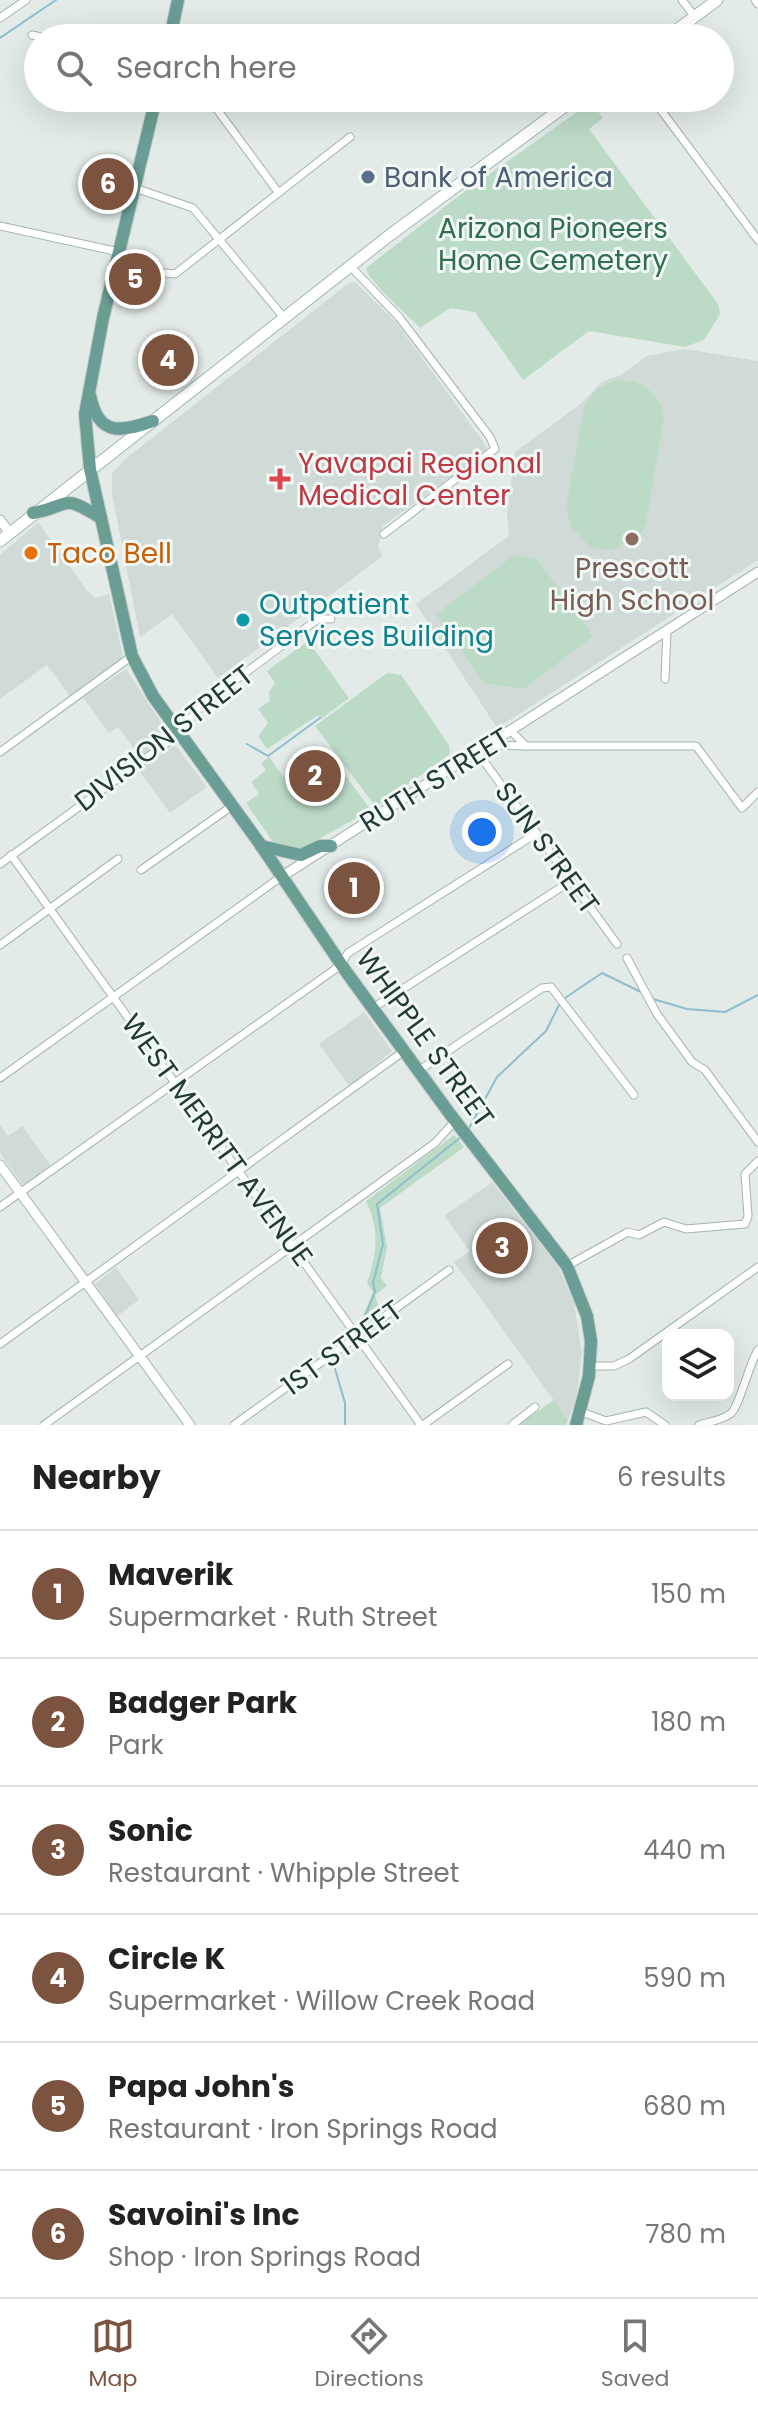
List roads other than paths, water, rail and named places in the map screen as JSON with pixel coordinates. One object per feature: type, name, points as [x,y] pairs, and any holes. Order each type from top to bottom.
[{"type":"main road","points":[[173,24],[178,0]]},
{"type":"main road","points":[[685,24],[717,0]]},
{"type":"main road","name":"WHIPPLE STREET","points":[[153,112],[88,385],[85,437],[132,656],[153,696],[261,846],[341,965],[455,1121],[567,1266],[587,1316],[590,1366],[582,1412],[576,1425]]},
{"type":"main road","points":[[5,537],[350,266],[557,112]]},
{"type":"main road","points":[[88,385],[97,416],[109,427],[126,430],[153,421]]},
{"type":"main road","points":[[33,513],[56,503],[69,502],[101,518]]},
{"type":"main road","points":[[261,846],[301,855],[320,846],[331,846]]},
{"type":"street","points":[[0,18],[26,0]]},
{"type":"street","points":[[682,0],[695,17]]},
{"type":"street","points":[[219,112],[278,192]]},
{"type":"street","points":[[662,112],[758,240]]},
{"type":"street","points":[[164,273],[175,274],[350,137]]},
{"type":"street","points":[[135,188],[193,208],[285,319]]},
{"type":"street","points":[[0,226],[119,252]]},
{"type":"street","points":[[350,266],[399,317],[490,437],[495,449],[384,534]]},
{"type":"street","points":[[0,520],[5,537]]},
{"type":"street","name":"RUTH STREET","points":[[0,1078],[281,877],[758,572]]},
{"type":"street","name":"DIVISION STREET","points":[[0,864],[178,732],[186,720],[226,687],[318,619],[331,619]]},
{"type":"street","points":[[665,679],[667,631]]},
{"type":"street","points":[[0,752],[132,656]]},
{"type":"street","points":[[512,732],[526,746]]},
{"type":"street","points":[[491,745],[696,746],[742,808],[758,792]]},
{"type":"street","name":"SUN STREET","points":[[478,753],[617,944]]},
{"type":"street","points":[[141,870],[232,806]]},
{"type":"street","points":[[0,1207],[341,965],[352,951],[537,833]]},
{"type":"street","name":"WEST MERRITT AVENUE","points":[[11,855],[422,1425]]},
{"type":"street","points":[[0,945],[118,859]]},
{"type":"street","points":[[373,1008],[571,881]]},
{"type":"street","points":[[627,958],[657,1014],[692,1062],[705,1070],[758,1142]]},
{"type":"street","points":[[418,1071],[542,988],[551,987],[634,1095]]},
{"type":"street","points":[[0,1344],[404,1051]]},
{"type":"street","points":[[44,1425],[435,1143],[455,1121]]},
{"type":"street","points":[[567,1266],[628,1232],[639,1235],[664,1222],[686,1229],[745,1224],[748,1216],[745,1174],[758,1161]]},
{"type":"street","points":[[0,1165],[190,1425]]},
{"type":"street","points":[[590,1366],[614,1366],[629,1359],[755,1269],[758,1280]]},
{"type":"street","name":"1ST STREET","points":[[234,1425],[449,1270]]},
{"type":"street","points":[[699,1425],[730,1414],[735,1408],[749,1363],[758,1350]]},
{"type":"street","points":[[422,1425],[508,1364]]},
{"type":"street","points":[[512,1425],[535,1407]]},
{"type":"street","points":[[582,1412],[607,1423],[646,1412],[665,1425]]},
{"type":"waterway","points":[[0,38],[56,0]]},
{"type":"waterway","points":[[247,744],[268,756],[320,718]]},
{"type":"waterway","points":[[565,998],[602,973],[641,992]]},
{"type":"waterway","points":[[653,999],[687,1009],[725,1012],[758,995]]},
{"type":"waterway","points":[[468,1130],[497,1077],[546,1031],[560,1003]]},
{"type":"waterway","points":[[335,1349],[336,1344],[362,1323],[375,1292],[373,1283],[383,1244],[377,1204],[461,1137]]},
{"type":"waterway","points":[[333,1362],[345,1403],[345,1425]]},
{"type":"place","name":"Bank of America","points":[[368,177]]},
{"type":"place","name":"Savoini's Inc","points":[[108,184]]},
{"type":"place","name":"Papa John's","points":[[135,279]]},
{"type":"place","name":"Circle K","points":[[168,360]]},
{"type":"place","name":"Yavapai Regional Medical Center","points":[[280,479]]},
{"type":"place","name":"Prescott High School","points":[[632,539]]},
{"type":"place","name":"Taco Bell","points":[[31,553]]},
{"type":"place","name":"Outpatient Services Building","points":[[243,620]]},
{"type":"place","name":"Badger Park","points":[[315,776]]},
{"type":"place","name":"Maverik","points":[[354,888]]},
{"type":"place","name":"Sonic","points":[[502,1248]]},
{"type":"park label","name":"Arizona Pioneers Home Cemetery","points":[[553,244]]}]
